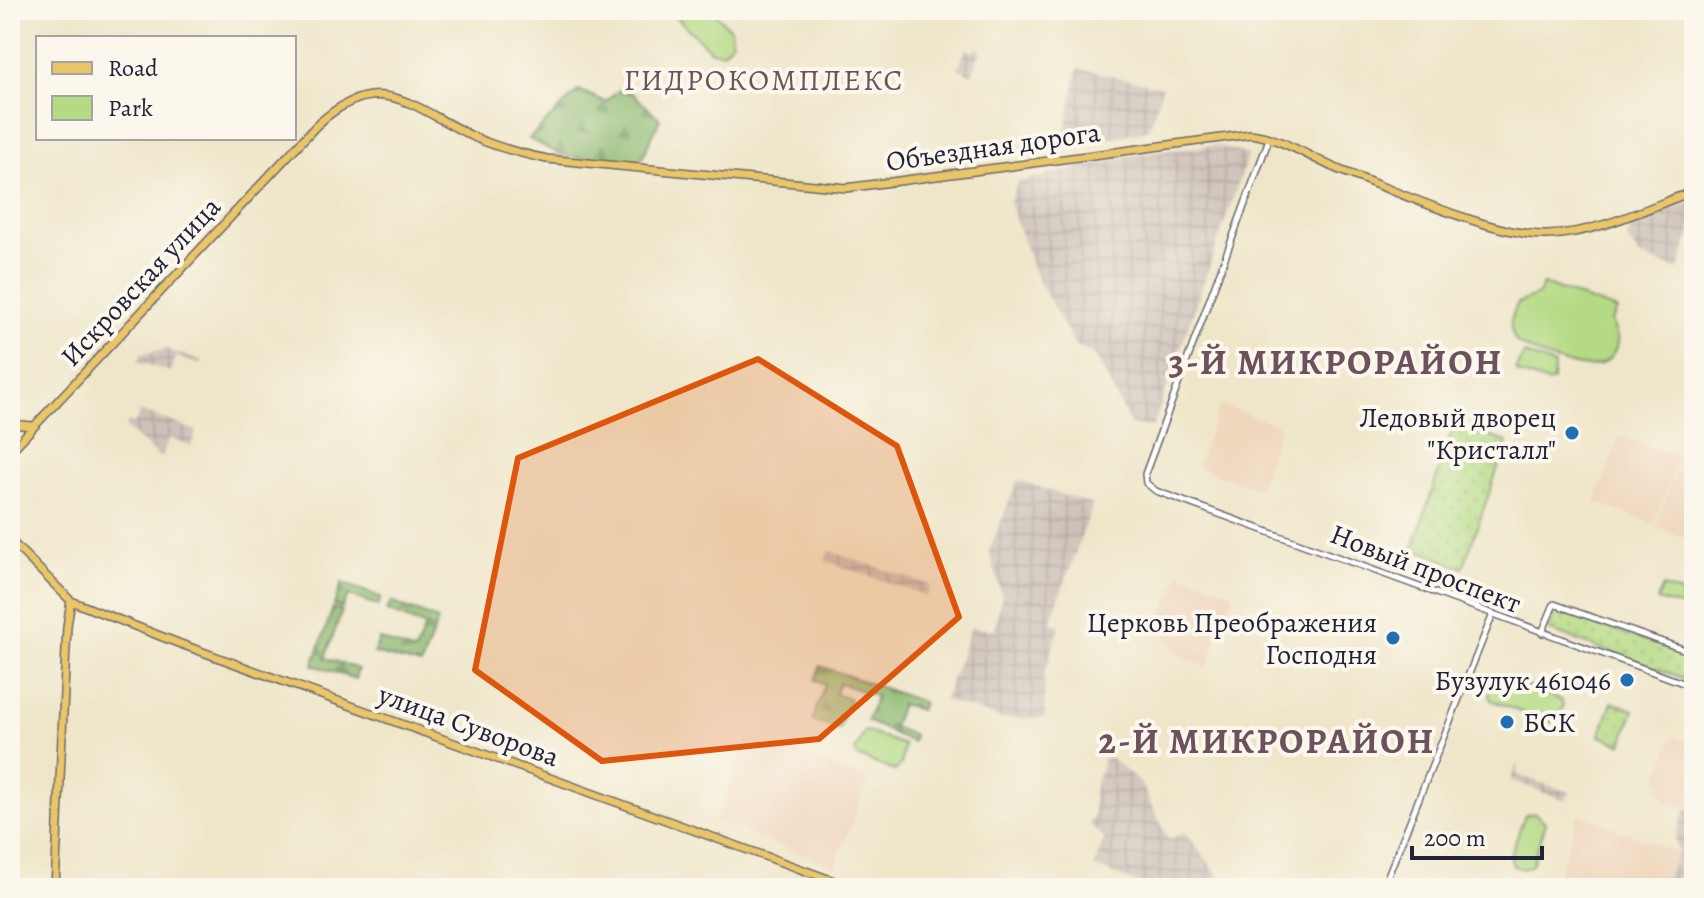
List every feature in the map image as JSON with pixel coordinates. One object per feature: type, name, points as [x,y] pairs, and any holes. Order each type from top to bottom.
[{"type":"main road","name":"Объездная дорога","points":[[302,140],[345,103],[367,95],[389,94],[476,138],[547,159],[846,188],[1251,134],[1270,138],[1353,175],[1529,235],[1570,232],[1694,191]]},
{"type":"main road","name":"Искровская улица","points":[[10,452],[302,140]]},
{"type":"main road","points":[[10,424],[33,426]]},
{"type":"main road","points":[[10,540],[71,601],[67,626],[55,888]]},
{"type":"main road","name":"улица Суворова","points":[[71,601],[178,643],[853,888]]},
{"type":"street","name":"Новый проспект","points":[[1270,138],[1145,474],[1146,483],[1156,491],[1694,687]]},
{"type":"street","points":[[1542,633],[1554,604],[1694,653]]},
{"type":"street","points":[[1383,888],[1493,614]]},
{"type":"highlighted area","points":[[758,359],[897,446],[959,617],[819,739],[602,761],[475,670],[518,458]]},
{"type":"shaded area","points":[[976,48],[981,50],[972,75],[958,68],[966,49],[974,52]]},
{"type":"shaded area","points":[[1078,68],[1162,87],[1149,130],[1099,140],[1065,134]]},
{"type":"shaded area","points":[[1216,145],[1248,155],[1153,427],[1131,425],[1095,356],[1075,345],[1036,276],[1009,202],[1018,182],[1133,155]]},
{"type":"shaded area","points":[[1694,201],[1694,221],[1679,270],[1639,256],[1627,239],[1634,220]]},
{"type":"shaded area","points":[[166,349],[202,361],[200,365],[176,357],[171,372],[138,362],[141,354]]},
{"type":"shaded area","points":[[1220,404],[1280,426],[1258,489],[1197,467]]},
{"type":"shaded area","points":[[140,411],[197,431],[191,446],[169,438],[162,457],[158,456],[126,428],[127,423],[135,424]]},
{"type":"shaded area","points":[[1620,436],[1678,457],[1654,524],[1595,502]]},
{"type":"shaded area","points":[[1675,472],[1694,479],[1694,541],[1655,527]]},
{"type":"shaded area","points":[[1018,480],[1093,505],[1050,622],[1060,626],[1044,674],[1045,718],[1001,719],[944,700],[971,627],[994,630],[1002,595],[989,551]]},
{"type":"shaded area","points":[[829,551],[930,585],[927,596],[825,561]]},
{"type":"shaded area","points":[[1180,573],[1234,593],[1207,667],[1174,654],[1161,618]]},
{"type":"shaded area","points":[[749,735],[868,780],[835,867],[716,821]]},
{"type":"shaded area","points":[[1673,736],[1694,744],[1692,810],[1666,801],[1657,779]]},
{"type":"shaded area","points":[[1104,758],[1112,759],[1141,784],[1169,840],[1185,831],[1223,882],[1235,888],[1151,888],[1095,867],[1104,839],[1089,823],[1094,816],[1093,794]]},
{"type":"shaded area","points":[[1516,766],[1519,766],[1517,775],[1569,792],[1566,801],[1511,780]]},
{"type":"shaded area","points":[[1685,809],[1694,813],[1694,866],[1678,888],[1660,888],[1679,853],[1675,839]]},
{"type":"shaded area","points":[[1578,814],[1679,853],[1660,888],[1568,888],[1557,879]]},
{"type":"green space","points":[[669,10],[712,10],[731,30],[732,42],[723,52],[711,51]]},
{"type":"green space","points":[[624,86],[660,119],[640,163],[563,156],[529,139],[579,90],[605,102]]},
{"type":"green space","points":[[1543,284],[1617,310],[1611,322],[1617,345],[1606,361],[1595,366],[1568,364],[1517,343],[1511,328],[1515,308],[1518,303],[1538,295]]},
{"type":"green space","points":[[1524,354],[1554,365],[1553,381],[1548,383],[1518,373],[1516,369]]},
{"type":"green space","points":[[1454,425],[1507,442],[1463,568],[1413,548]]},
{"type":"green space","points":[[342,583],[381,597],[378,606],[348,595],[342,608],[334,605]]},
{"type":"green space","points":[[1663,587],[1684,594],[1682,607],[1657,600]]},
{"type":"green space","points":[[391,602],[438,620],[421,665],[374,653],[379,639],[415,652],[425,626],[387,611]]},
{"type":"green space","points":[[333,608],[342,611],[325,658],[358,669],[355,679],[313,665]]},
{"type":"green space","points":[[1557,610],[1694,657],[1694,682],[1548,630]]},
{"type":"green space","points":[[820,666],[923,702],[920,710],[901,704],[893,727],[914,735],[912,742],[867,721],[876,696],[839,683],[835,694],[850,699],[839,730],[812,721],[825,684],[815,680]]},
{"type":"green space","points":[[1508,677],[1561,700],[1563,706],[1558,720],[1547,723],[1491,700],[1489,694],[1495,678]]},
{"type":"green space","points":[[1612,702],[1634,710],[1622,744],[1600,736]]},
{"type":"green space","points":[[865,731],[904,745],[901,765],[895,771],[857,756],[855,751]]},
{"type":"green space","points":[[1535,813],[1546,823],[1532,865],[1523,869],[1513,866],[1510,856],[1525,815]]},
{"type":"place","name":"Ледовый дворец \"Кристалл\"","points":[[1572,433]]},
{"type":"place","name":"Церковь Преображения Господня","points":[[1393,638]]},
{"type":"place","name":"Бузулук 461046","points":[[1627,680]]},
{"type":"place","name":"БСК","points":[[1507,722]]},
{"type":"district","name":"ГИДРОКОМПЛЕКС","points":[[764,80]]},
{"type":"district","name":"3-Й МИКРОРАЙОН","points":[[1336,361]]},
{"type":"district","name":"2-Й МИКРОРАЙОН","points":[[1267,740]]}]
